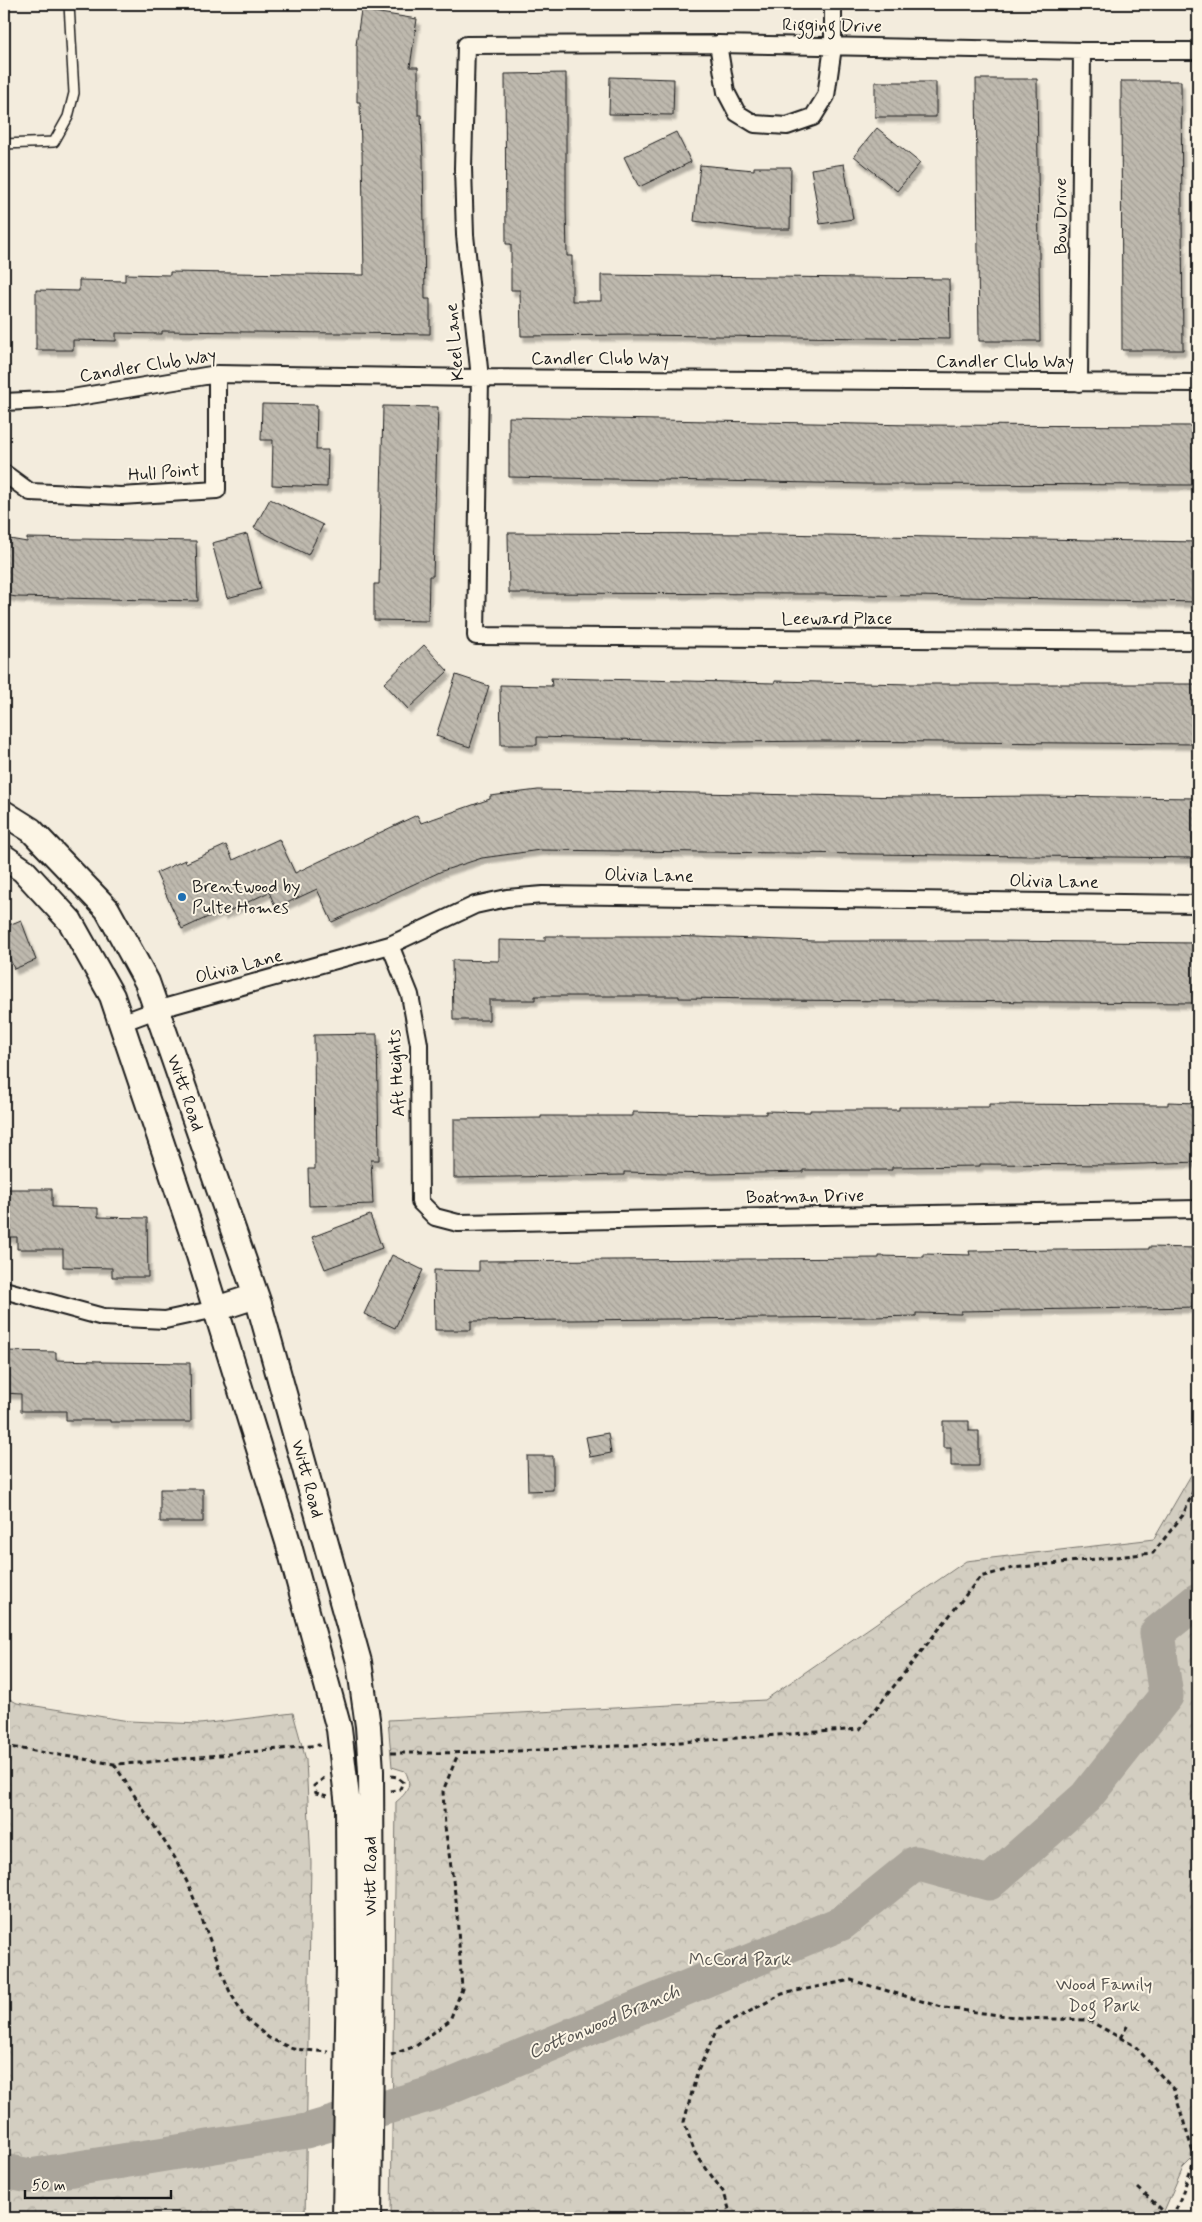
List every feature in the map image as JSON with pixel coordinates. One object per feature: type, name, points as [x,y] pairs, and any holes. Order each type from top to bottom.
[{"type":"street","points":[[718,44],[726,92],[737,113],[755,124],[787,126],[813,117],[826,96],[833,47],[833,4]]},
{"type":"street","name":"Rigging Drive","points":[[466,45],[718,44],[1082,51],[1198,51]]},
{"type":"street","name":"Keel Lane","points":[[466,45],[463,168],[465,235],[480,378],[476,636]]},
{"type":"street","name":"Bow Drive","points":[[1079,382],[1082,51]]},
{"type":"street","name":"Candler Club Way","points":[[4,402],[66,399],[217,374],[1198,384]]},
{"type":"street","name":"Hull Point","points":[[4,473],[30,492],[121,496],[217,490],[217,374]]},
{"type":"street","name":"Leeward Place","points":[[476,636],[1198,642]]},
{"type":"street","name":"Witt Road","points":[[4,814],[31,830],[107,909],[147,982],[256,1296],[359,1662],[368,1726],[371,1771],[345,2218]]},
{"type":"street","name":"Witt Road","points":[[4,857],[22,870],[70,921],[112,996],[216,1309],[304,1598],[339,1729],[348,1806],[360,1963],[369,2218]]},
{"type":"street","name":"Olivia Lane","points":[[121,1024],[156,1010],[390,945],[475,905],[508,898],[543,895],[1198,904]]},
{"type":"street","name":"Aft Heights","points":[[390,945],[410,995],[419,1044],[420,1202]]},
{"type":"street","name":"Boatman Drive","points":[[420,1202],[435,1217],[458,1223],[1198,1209]]},
{"type":"street","points":[[4,1290],[103,1317],[165,1320],[216,1309],[256,1296]]},
{"type":"lane","points":[[4,144],[54,142],[68,117],[74,93],[69,4]]},
{"type":"path","points":[[384,1753],[458,1754],[593,1748],[860,1729],[980,1577],[1013,1568],[1153,1553],[1183,1515],[1198,1480]]},
{"type":"path","points":[[4,1746],[114,1764],[328,1744]]},
{"type":"path","points":[[387,2055],[396,2054],[416,2046],[450,2020],[462,1989],[456,1900],[445,1827],[443,1791],[458,1754]]},
{"type":"path","points":[[114,1764],[182,1872],[229,1990],[244,2017],[269,2038],[293,2049],[333,2053]]},
{"type":"path","points":[[328,1776],[314,1786],[316,1793],[323,1796],[331,1796]]},
{"type":"path","points":[[388,1776],[397,1777],[403,1782],[400,1789],[388,1791]]},
{"type":"path","points":[[732,2218],[724,2193],[695,2153],[684,2122],[696,2073],[717,2030],[782,1994],[851,1980],[945,2008],[1022,2018],[1088,2020],[1135,2046],[1174,2090],[1195,2159],[1172,2218],[1138,2188]]},
{"type":"path","points":[[1120,2038],[1128,2025]]},
{"type":"path","points":[[1192,2167],[1198,2172]]},
{"type":"green space","name":"McCord Park","points":[[1198,1463],[1198,2152],[1183,2167],[1161,2218],[391,2218],[396,1802],[406,1792],[409,1780],[405,1771],[392,1767],[388,1720],[765,1700],[966,1561],[1154,1539]]},
{"type":"green space","points":[[4,1696],[17,1703],[129,1721],[200,1724],[293,1713],[306,1760],[311,1863],[305,2218],[4,2218]]},
{"type":"building","points":[[361,10],[417,19],[410,67],[418,67],[418,115],[421,115],[423,158],[425,299],[430,299],[430,334],[162,331],[162,334],[116,333],[116,341],[73,340],[73,350],[36,350],[36,290],[79,291],[79,280],[125,281],[125,274],[170,275],[170,272],[364,275],[362,150],[360,102],[357,102],[356,45]]},
{"type":"building","points":[[566,73],[567,256],[572,256],[572,301],[601,301],[601,275],[949,279],[950,339],[638,335],[521,336],[520,290],[511,290],[511,244],[506,244],[505,74]]},
{"type":"building","points":[[610,77],[674,79],[673,115],[609,114]]},
{"type":"building","points":[[976,79],[1037,79],[1040,341],[979,341]]},
{"type":"building","points":[[1121,81],[1181,81],[1183,350],[1122,350]]},
{"type":"building","points":[[875,82],[936,82],[936,117],[875,117]]},
{"type":"building","points":[[877,128],[920,163],[897,191],[854,156]]},
{"type":"building","points":[[676,132],[691,162],[639,187],[624,157]]},
{"type":"building","points":[[844,164],[853,219],[820,224],[811,169]]},
{"type":"building","points":[[700,165],[754,170],[754,167],[791,167],[790,229],[754,229],[694,221]]},
{"type":"building","points":[[262,404],[317,405],[316,450],[328,450],[327,487],[272,485],[273,440],[261,440]]},
{"type":"building","points":[[383,406],[438,407],[433,576],[429,576],[428,621],[374,620],[374,584],[379,584]]},
{"type":"building","points":[[509,417],[912,425],[1198,426],[1198,485],[867,484],[509,477]]},
{"type":"building","points":[[270,499],[323,525],[308,555],[254,528]]},
{"type":"building","points":[[508,533],[776,534],[1198,542],[1198,602],[821,594],[509,593]]},
{"type":"building","points":[[247,534],[261,589],[227,598],[212,543]]},
{"type":"building","points":[[4,538],[27,542],[27,538],[196,541],[198,601],[17,597],[4,595]]},
{"type":"building","points":[[424,645],[448,671],[408,709],[384,683]]},
{"type":"building","points":[[456,675],[489,686],[470,747],[436,736]]},
{"type":"building","points":[[551,678],[775,683],[775,681],[910,684],[1198,684],[1198,744],[730,742],[537,737],[537,745],[501,745],[500,685],[552,686]]},
{"type":"building","points":[[538,790],[907,797],[1198,798],[1198,858],[540,850],[482,858],[442,871],[332,922],[317,889],[276,908],[269,892],[223,914],[221,911],[182,929],[156,873],[185,860],[186,863],[226,845],[233,860],[279,839],[295,873],[417,815],[421,823],[490,799],[490,796]]},
{"type":"building","points":[[21,920],[36,960],[14,969],[4,944],[4,927]]},
{"type":"building","points":[[545,936],[669,936],[814,941],[1198,943],[1198,1003],[770,1000],[679,998],[679,996],[535,996],[535,1000],[489,1000],[489,1020],[453,1020],[452,960],[499,961],[499,940],[545,941]]},
{"type":"building","points":[[377,1034],[379,1160],[371,1160],[373,1204],[309,1206],[308,1169],[315,1169],[314,1035]]},
{"type":"building","points":[[1168,1102],[1198,1103],[1198,1162],[1115,1165],[980,1164],[980,1166],[892,1167],[892,1170],[803,1170],[803,1172],[713,1174],[624,1172],[624,1175],[454,1178],[454,1119],[541,1118],[541,1116],[633,1116],[633,1112],[766,1114],[766,1111],[810,1112],[810,1110],[899,1110],[899,1107],[989,1107],[989,1104],[1168,1105]]},
{"type":"building","points":[[4,1189],[52,1189],[52,1207],[98,1208],[98,1217],[147,1218],[148,1277],[112,1277],[112,1268],[63,1267],[63,1249],[17,1249],[17,1237],[4,1237]]},
{"type":"building","points":[[370,1215],[382,1248],[325,1269],[312,1237]]},
{"type":"building","points":[[1149,1247],[1198,1248],[1198,1307],[961,1311],[961,1314],[916,1313],[916,1316],[872,1317],[471,1321],[471,1330],[435,1330],[434,1270],[479,1271],[479,1261],[879,1258],[879,1256],[924,1257],[924,1254],[970,1255],[969,1251],[1149,1249]]},
{"type":"building","points":[[392,1255],[423,1270],[395,1328],[364,1314]]},
{"type":"building","points":[[4,1351],[56,1352],[56,1360],[190,1363],[191,1422],[66,1420],[66,1411],[21,1411],[21,1394],[4,1393]]},
{"type":"building","points":[[943,1421],[969,1421],[969,1431],[979,1431],[979,1466],[951,1466],[951,1448],[943,1448]]},
{"type":"building","points":[[608,1433],[611,1453],[590,1457],[586,1437]]},
{"type":"building","points":[[527,1456],[553,1456],[553,1490],[528,1491]]},
{"type":"building","points":[[160,1489],[203,1489],[203,1522],[160,1522]]},
{"type":"waterway","name":"Cottonwood Branch","points":[[4,2171],[30,2176],[306,2131],[431,2094],[842,1923],[916,1863],[989,1883],[1086,1797],[1166,1696],[1157,1633],[1198,1600]]},
{"type":"place","name":"Brentwood by Pulte Homes","points":[[182,897]]},
{"type":"park label","name":"Wood Family Dog Park","points":[[1104,1995]]}]
